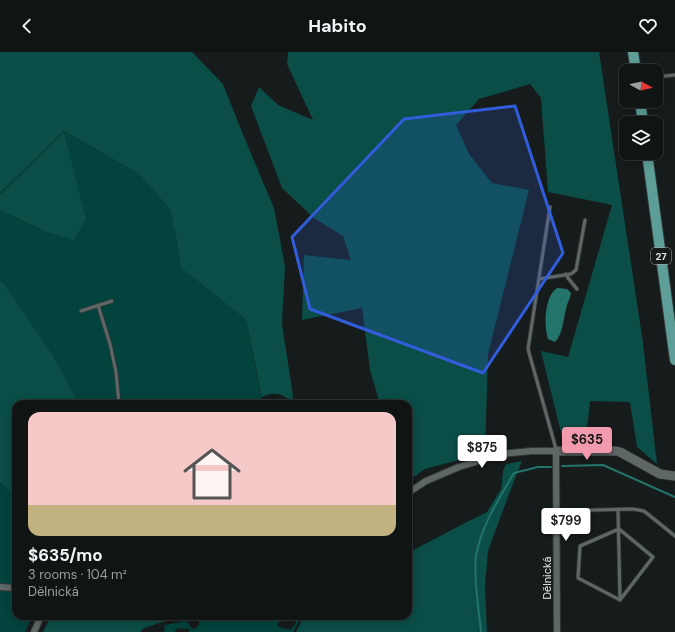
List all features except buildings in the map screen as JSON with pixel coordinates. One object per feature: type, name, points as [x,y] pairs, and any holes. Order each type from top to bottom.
[{"type":"main road","points":[[633,52],[635,64]]},
{"type":"main road","name":"27","points":[[648,160],[675,360]]},
{"type":"street","points":[[412,490],[426,481],[459,467],[501,454],[532,451],[616,451],[660,474],[675,476]]},
{"type":"street","name":"Dělnická","points":[[556,451],[557,632]]},
{"type":"street","points":[[0,587],[12,588]]},
{"type":"street","points":[[34,632],[39,620]]},
{"type":"lane","points":[[663,76],[675,75]]},
{"type":"lane","points":[[550,207],[528,349],[556,451]]},
{"type":"lane","points":[[539,279],[571,274],[576,270],[585,220]]},
{"type":"lane","points":[[566,274],[578,289]]},
{"type":"lane","points":[[81,311],[112,301]]},
{"type":"lane","points":[[98,306],[110,344],[116,372],[119,400]]},
{"type":"lane","points":[[557,511],[618,509],[644,511],[675,536]]},
{"type":"lane","points":[[618,509],[620,600]]},
{"type":"lane","points":[[619,529],[653,557],[620,600]]},
{"type":"lane","points":[[619,529],[580,546],[578,578],[620,600]]},
{"type":"highlighted area","points":[[515,106],[563,253],[483,373],[310,309],[292,237],[404,119]]},
{"type":"shaded area","points":[[0,52],[192,52],[223,84],[274,208],[285,266],[282,324],[293,396],[292,400],[278,394],[271,394],[262,397],[246,320],[181,268],[175,230],[172,225],[172,221],[174,221],[168,207],[139,174],[64,131],[0,193]]},
{"type":"shaded area","points":[[288,52],[599,52],[643,343],[657,464],[637,447],[630,402],[590,401],[587,430],[562,437],[541,351],[568,357],[612,205],[548,192],[541,98],[530,84],[479,99],[456,125],[469,154],[492,183],[529,190],[488,354],[485,453],[425,469],[412,478],[412,400],[379,400],[370,370],[362,308],[302,320],[304,255],[351,260],[343,236],[314,218],[282,188],[251,106],[259,87],[278,105],[313,120],[287,64]]},
{"type":"shaded area","points":[[64,131],[139,174],[168,207],[174,221],[171,222],[175,230],[181,268],[246,320],[262,400],[77,400],[53,355],[5,286],[0,283],[0,210],[44,231],[85,218],[64,132],[0,195],[0,193]]},
{"type":"shaded area","points":[[64,132],[86,218],[74,240],[44,231],[0,210],[0,195]]},
{"type":"shaded area","points":[[0,282],[4,284],[53,355],[77,400],[12,400],[12,493],[0,482]]},
{"type":"shaded area","points":[[557,288],[567,289],[571,293],[566,307],[561,331],[555,342],[548,339],[546,312],[547,304],[553,292]]},
{"type":"shaded area","points":[[522,461],[488,551],[485,586],[487,632],[296,632],[302,620],[412,620],[412,551],[487,512],[501,489],[503,471],[506,464]]},
{"type":"shaded area","points":[[0,482],[12,493],[12,620],[30,620],[25,632],[0,632]]},
{"type":"shaded area","points":[[49,620],[168,620],[144,628],[140,632],[43,632]]},
{"type":"shaded area","points":[[198,620],[281,620],[277,624],[279,627],[290,630],[297,620],[300,620],[293,632],[189,632],[189,629],[178,628],[174,632],[164,632],[165,625],[185,621],[192,629],[199,625]]},
{"type":"waterway","points":[[562,466],[603,465],[675,497]]},
{"type":"waterway","points":[[481,632],[475,565],[478,545],[486,523],[514,473],[538,467],[551,467]]}]
